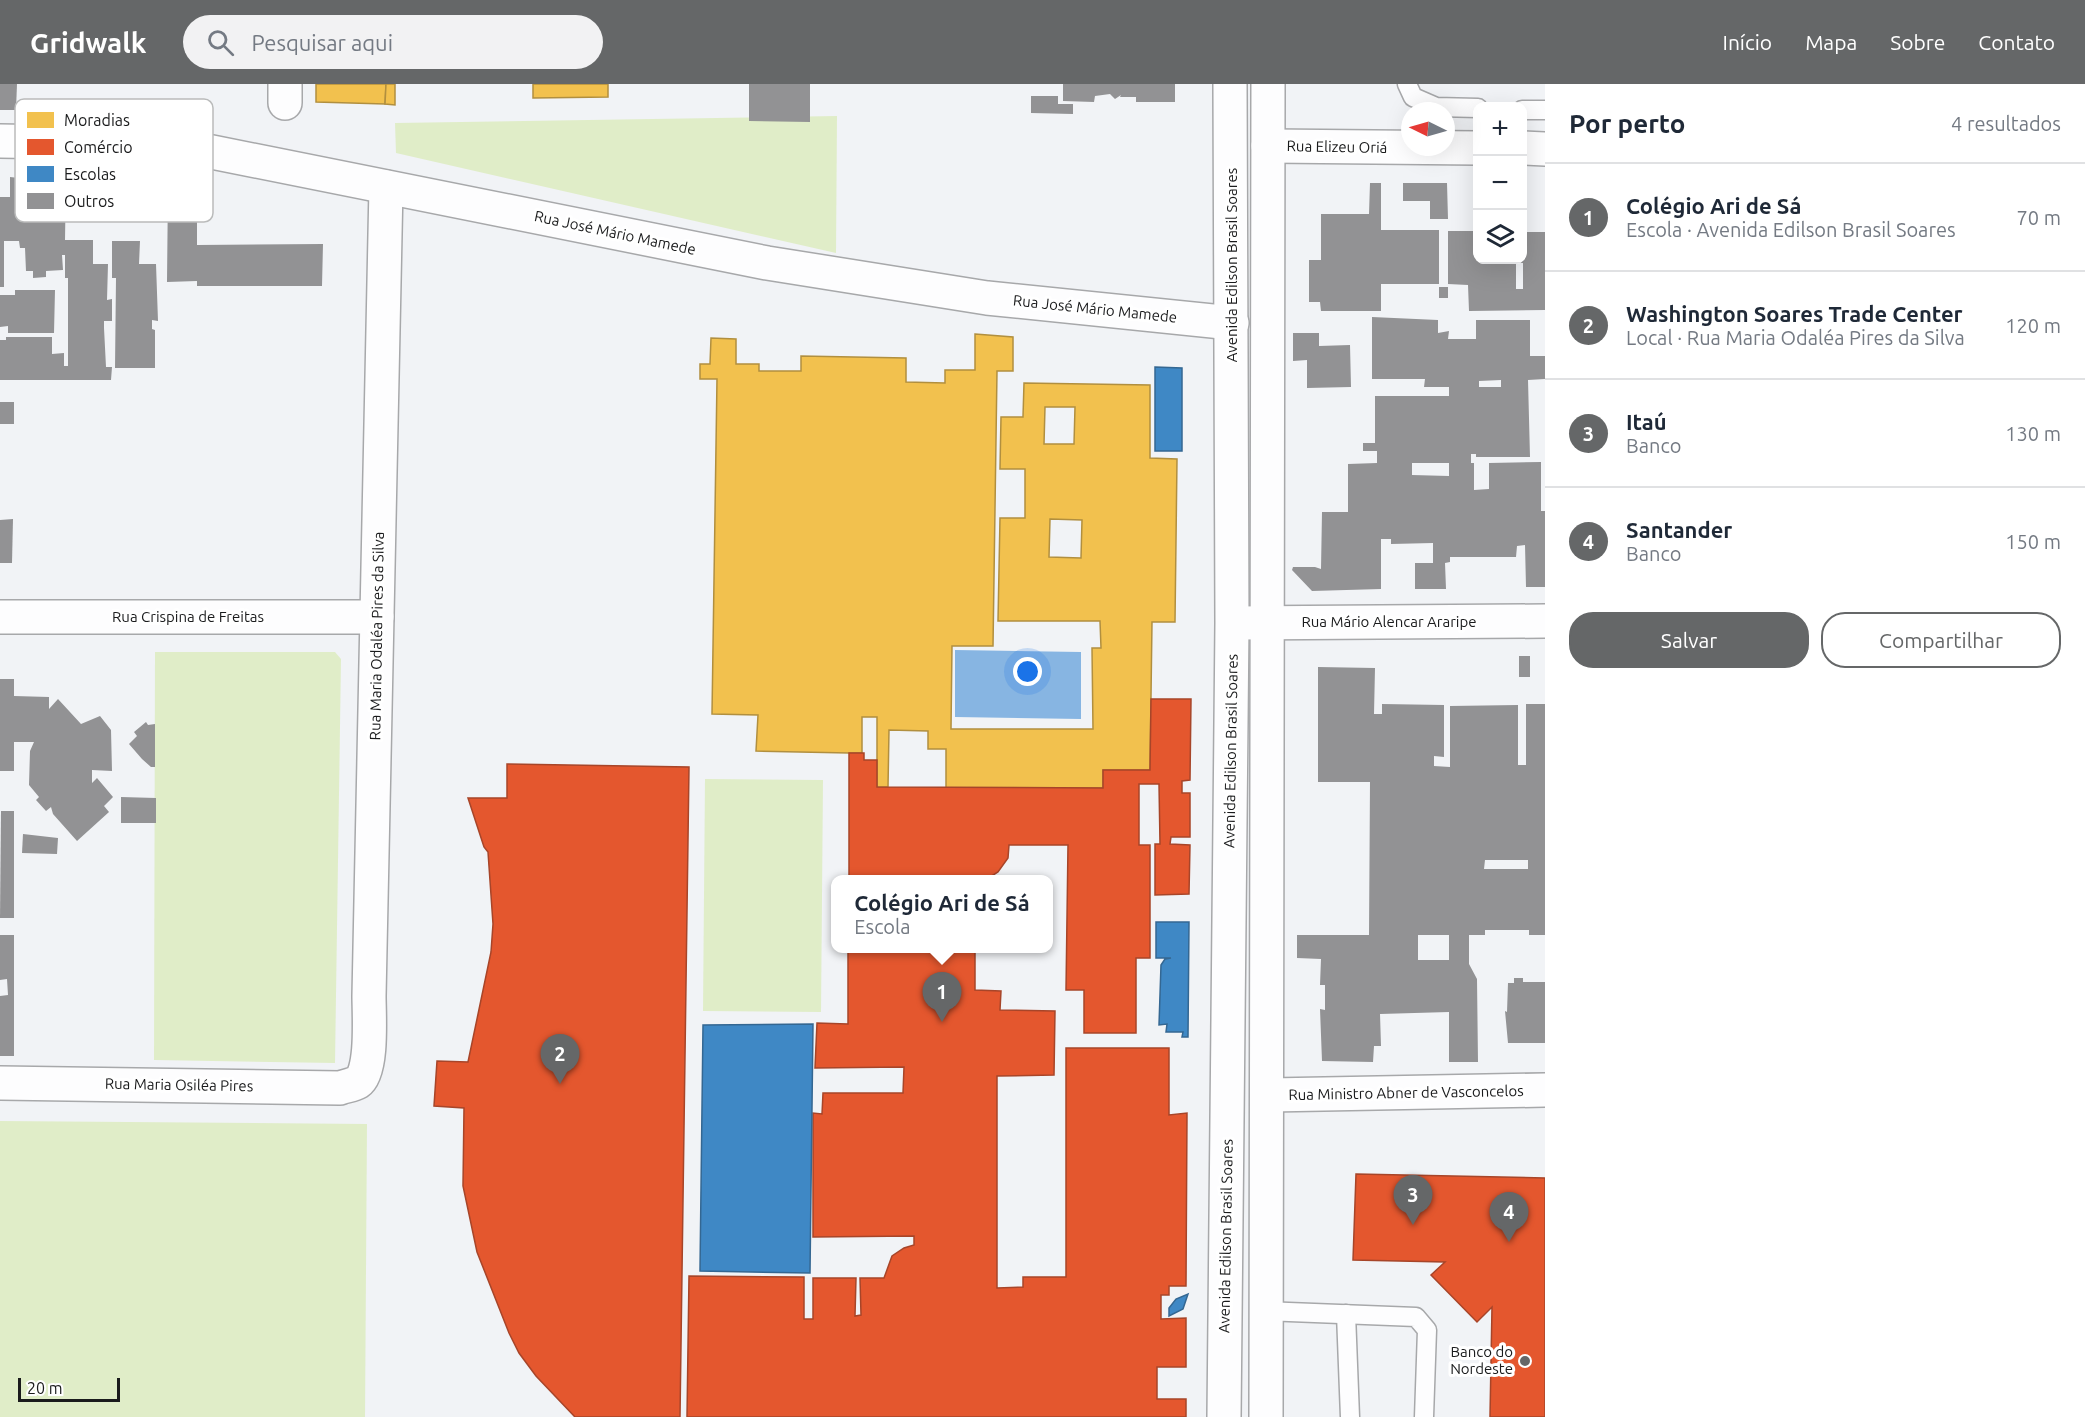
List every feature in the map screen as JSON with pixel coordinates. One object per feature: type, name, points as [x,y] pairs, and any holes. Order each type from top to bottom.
[{"type":"street","name":"Avenida Edilson Brasil Soares","points":[[1224,1417],[1232,623],[1230,84]]},
{"type":"street","points":[[1266,1417],[1269,85]]},
{"type":"street","name":"Rua José Mário Mamede","points":[[0,141],[15,141]]},
{"type":"street","name":"Rua Elizeu Oriá","points":[[1268,146],[1473,148]]},
{"type":"street","points":[[1527,148],[1545,148]]},
{"type":"street","name":"Rua José Mário Mamede","points":[[213,152],[656,243],[884,283],[987,298],[1232,323]]},
{"type":"street","name":"Rua Maria Odaléa Pires da Silva","points":[[358,1082],[364,1075],[368,1061],[386,187]]},
{"type":"street","name":"Rua Crispina de Freitas","points":[[0,617],[377,617]]},
{"type":"street","name":"Rua Mário Alencar Araripe","points":[[1232,623],[1545,621]]},
{"type":"street","name":"Rua Maria Osiléa Pires","points":[[0,1083],[340,1088],[358,1082]]},
{"type":"street","name":"Rua Ministro Abner de Vasconcelos","points":[[1267,1095],[1545,1090]]},
{"type":"lane","points":[[1407,84],[1413,98],[1436,107],[1473,108]]},
{"type":"lane","points":[[1527,110],[1545,110]]},
{"type":"lane","points":[[1266,1311],[1416,1317],[1423,1323],[1426,1330],[1424,1417]]},
{"type":"lane","points":[[1346,1314],[1350,1417]]},
{"type":"green space","points":[[837,116],[836,253],[396,153],[395,123]]},
{"type":"green space","points":[[155,652],[335,652],[341,659],[335,1063],[154,1060]]},
{"type":"green space","points":[[705,779],[823,780],[821,1012],[703,1011]]},
{"type":"green space","points":[[0,1121],[367,1124],[365,1417],[0,1417]]},
{"type":"water","points":[[955,650],[1081,652],[1081,719],[955,717]]},
{"type":"building: Moradias","points":[[316,84],[386,84],[385,104],[316,102]]},
{"type":"building: Moradias","points":[[386,84],[395,84],[395,105],[385,104]]},
{"type":"building: Moradias","points":[[533,84],[608,84],[608,97],[533,98]]},
{"type":"building: Moradias","points":[[975,334],[1013,337],[1013,371],[997,371],[993,646],[952,646],[951,729],[1093,729],[1092,648],[1101,648],[1100,621],[998,621],[1000,518],[1025,518],[1025,469],[1000,469],[1001,417],[1023,417],[1024,383],[1150,385],[1150,458],[1177,459],[1175,622],[1152,622],[1150,770],[1103,770],[1103,788],[946,788],[946,749],[928,749],[928,731],[889,730],[888,787],[877,787],[877,717],[862,717],[862,753],[756,751],[758,715],[712,714],[717,379],[700,379],[700,364],[710,364],[711,338],[736,339],[736,364],[759,364],[759,371],[801,371],[801,356],[906,358],[906,382],[945,383],[945,370],[975,370]],"holes":[[[1045,407],[1075,407],[1074,444],[1044,444]],[[1050,519],[1082,520],[1081,558],[1049,557]]]},
{"type":"building: Comércio","points":[[1151,699],[1191,699],[1190,780],[1182,781],[1182,793],[1190,793],[1190,837],[1171,837],[1170,844],[1190,845],[1189,894],[1155,895],[1155,844],[1160,844],[1159,784],[1139,784],[1139,845],[1150,845],[1150,958],[1136,958],[1136,1033],[1084,1033],[1084,990],[1066,990],[1068,845],[1009,845],[1008,858],[993,875],[849,875],[849,753],[864,753],[864,760],[877,760],[877,787],[1103,788],[1103,770],[1150,770]]},
{"type":"building: Comércio","points":[[507,764],[689,767],[680,1417],[575,1417],[536,1376],[519,1353],[509,1333],[477,1252],[463,1186],[464,1108],[434,1106],[437,1061],[468,1062],[491,952],[493,924],[488,852],[484,847],[468,798],[507,798]]},
{"type":"building: Comércio","points":[[848,953],[975,953],[975,990],[1001,991],[1000,1010],[1055,1011],[1054,1075],[997,1076],[997,1288],[1023,1287],[1023,1277],[1066,1277],[1066,1048],[1169,1048],[1169,1115],[1187,1113],[1186,1286],[1169,1286],[1169,1295],[1161,1295],[1161,1319],[1186,1318],[1186,1367],[1157,1367],[1157,1399],[1186,1399],[1186,1417],[687,1417],[689,1276],[804,1277],[804,1319],[813,1319],[813,1278],[856,1278],[855,1316],[861,1315],[860,1278],[884,1278],[892,1256],[914,1245],[914,1236],[813,1237],[813,1113],[822,1114],[823,1093],[903,1093],[904,1067],[815,1068],[817,1023],[848,1024]]},
{"type":"building: Comércio","points":[[1356,1174],[1545,1178],[1545,1417],[1490,1417],[1492,1307],[1477,1322],[1431,1275],[1445,1262],[1353,1260]]},
{"type":"building: Escolas","points":[[1155,367],[1182,368],[1182,451],[1155,451]]},
{"type":"building: Escolas","points":[[1156,922],[1189,922],[1188,1037],[1182,1037],[1183,1032],[1166,1032],[1167,1024],[1159,1025],[1161,965],[1165,959],[1171,958],[1156,958]]},
{"type":"building: Escolas","points":[[813,1024],[810,1273],[700,1271],[703,1025]]},
{"type":"building: Escolas","points":[[1188,1294],[1183,1309],[1169,1316],[1169,1308],[1176,1299]]},
{"type":"building: Outros","points":[[0,84],[17,84],[15,110],[0,110]]},
{"type":"building: Outros","points":[[749,84],[810,84],[810,122],[749,121]]},
{"type":"building: Outros","points":[[1063,84],[1175,84],[1175,102],[1136,102],[1136,97],[1120,97],[1121,95],[1115,99],[1110,94],[1095,96],[1094,102],[1063,101]]},
{"type":"building: Outros","points":[[1031,96],[1058,96],[1058,104],[1073,104],[1073,114],[1031,113]]},
{"type":"building: Outros","points":[[10,177],[15,178],[15,222],[65,222],[65,240],[93,240],[93,264],[108,264],[107,300],[112,299],[112,321],[104,321],[104,328],[106,367],[112,367],[111,380],[0,380],[0,340],[6,340],[6,337],[52,337],[52,354],[64,353],[64,366],[68,366],[68,278],[65,278],[65,255],[62,255],[63,270],[46,271],[46,277],[33,278],[33,271],[26,271],[25,248],[20,248],[19,241],[4,241],[4,287],[0,287],[0,197],[10,197]]},
{"type":"building: Outros","points":[[1370,183],[1381,183],[1381,230],[1439,230],[1439,284],[1381,284],[1381,311],[1321,311],[1320,302],[1309,302],[1309,260],[1321,260],[1321,214],[1369,214]]},
{"type":"building: Outros","points":[[1403,183],[1447,183],[1448,219],[1430,219],[1430,201],[1403,201]]},
{"type":"building: Outros","points":[[168,222],[197,222],[197,245],[323,244],[322,286],[197,286],[197,281],[167,282]]},
{"type":"building: Outros","points":[[1448,231],[1473,231],[1473,264],[1516,264],[1516,289],[1523,289],[1523,264],[1527,264],[1527,232],[1545,232],[1545,310],[1469,311],[1468,285],[1448,284]]},
{"type":"building: Outros","points":[[112,241],[140,241],[139,264],[156,264],[158,321],[152,320],[152,329],[155,330],[155,368],[115,368],[116,278],[112,278]]},
{"type":"building: Outros","points":[[1439,287],[1448,287],[1448,298],[1439,298]]},
{"type":"building: Outros","points":[[15,290],[55,290],[54,333],[8,333],[8,326],[0,327],[0,295],[15,295]]},
{"type":"building: Outros","points":[[1372,317],[1438,320],[1438,333],[1449,331],[1448,339],[1476,339],[1476,320],[1530,320],[1530,356],[1545,356],[1545,379],[1528,380],[1530,457],[1476,457],[1476,454],[1471,454],[1471,463],[1474,463],[1474,490],[1489,489],[1489,463],[1541,462],[1541,511],[1545,511],[1545,587],[1526,587],[1525,545],[1517,546],[1516,557],[1450,557],[1450,562],[1445,563],[1446,589],[1415,589],[1415,563],[1433,563],[1433,543],[1391,544],[1391,539],[1381,539],[1381,589],[1312,591],[1292,570],[1293,567],[1321,569],[1322,512],[1348,512],[1348,464],[1377,463],[1377,451],[1363,451],[1363,443],[1375,443],[1375,396],[1449,396],[1449,387],[1424,387],[1425,379],[1372,379]],"holes":[[[1501,380],[1501,387],[1479,387],[1479,381]],[[1412,463],[1449,463],[1449,476],[1412,475]]]},
{"type":"building: Outros","points":[[1293,333],[1319,333],[1319,346],[1350,345],[1351,387],[1307,388],[1307,360],[1293,361]]},
{"type":"building: Outros","points":[[0,402],[14,402],[14,424],[0,424]]},
{"type":"building: Outros","points":[[13,519],[12,563],[0,563],[0,520]]},
{"type":"building: Outros","points":[[1519,656],[1530,656],[1530,677],[1519,677]]},
{"type":"building: Outros","points":[[1318,667],[1375,668],[1374,714],[1382,714],[1382,704],[1444,705],[1444,757],[1434,756],[1434,766],[1450,767],[1450,706],[1518,705],[1518,765],[1526,765],[1526,704],[1545,704],[1545,935],[1529,935],[1529,930],[1485,930],[1485,935],[1469,935],[1469,964],[1477,979],[1478,1062],[1449,1062],[1449,1012],[1380,1014],[1381,1046],[1374,1046],[1373,1062],[1322,1061],[1320,1009],[1325,1010],[1325,985],[1320,985],[1321,959],[1297,958],[1297,935],[1369,935],[1370,782],[1318,782]],"holes":[[[1485,860],[1528,860],[1528,869],[1484,869]],[[1418,935],[1449,935],[1449,960],[1418,960]]]},
{"type":"building: Outros","points":[[0,679],[14,679],[14,696],[49,697],[49,709],[58,699],[81,724],[100,716],[111,730],[112,771],[92,770],[92,783],[97,778],[113,797],[104,806],[109,812],[77,841],[53,814],[51,807],[46,811],[36,800],[39,797],[29,785],[30,751],[34,742],[14,742],[14,771],[0,771]]},
{"type":"building: Outros","points":[[146,722],[148,725],[155,724],[155,767],[151,767],[129,744],[137,736],[134,732]]},
{"type":"building: Outros","points":[[121,797],[156,798],[156,823],[121,823]]},
{"type":"building: Outros","points":[[1,811],[14,811],[14,918],[0,918]]},
{"type":"building: Outros","points":[[23,834],[58,838],[57,854],[22,853]]},
{"type":"building: Outros","points":[[0,935],[14,935],[14,1056],[0,1056],[0,996],[8,995],[7,979],[0,980]]},
{"type":"building: Outros","points":[[1514,978],[1523,978],[1523,982],[1545,982],[1545,1043],[1508,1043],[1505,1011],[1507,1012],[1508,983],[1514,983]]},
{"type":"place","name":"Colégio Ari de Sá","points":[[942,1022]]},
{"type":"place","name":"Washington Soares Trade Center","points":[[560,1084]]},
{"type":"place","name":"Itaú","points":[[1413,1225]]},
{"type":"place","name":"Santander","points":[[1509,1242]]},
{"type":"place","name":"Banco do Nordeste","points":[[1525,1361]]}]
